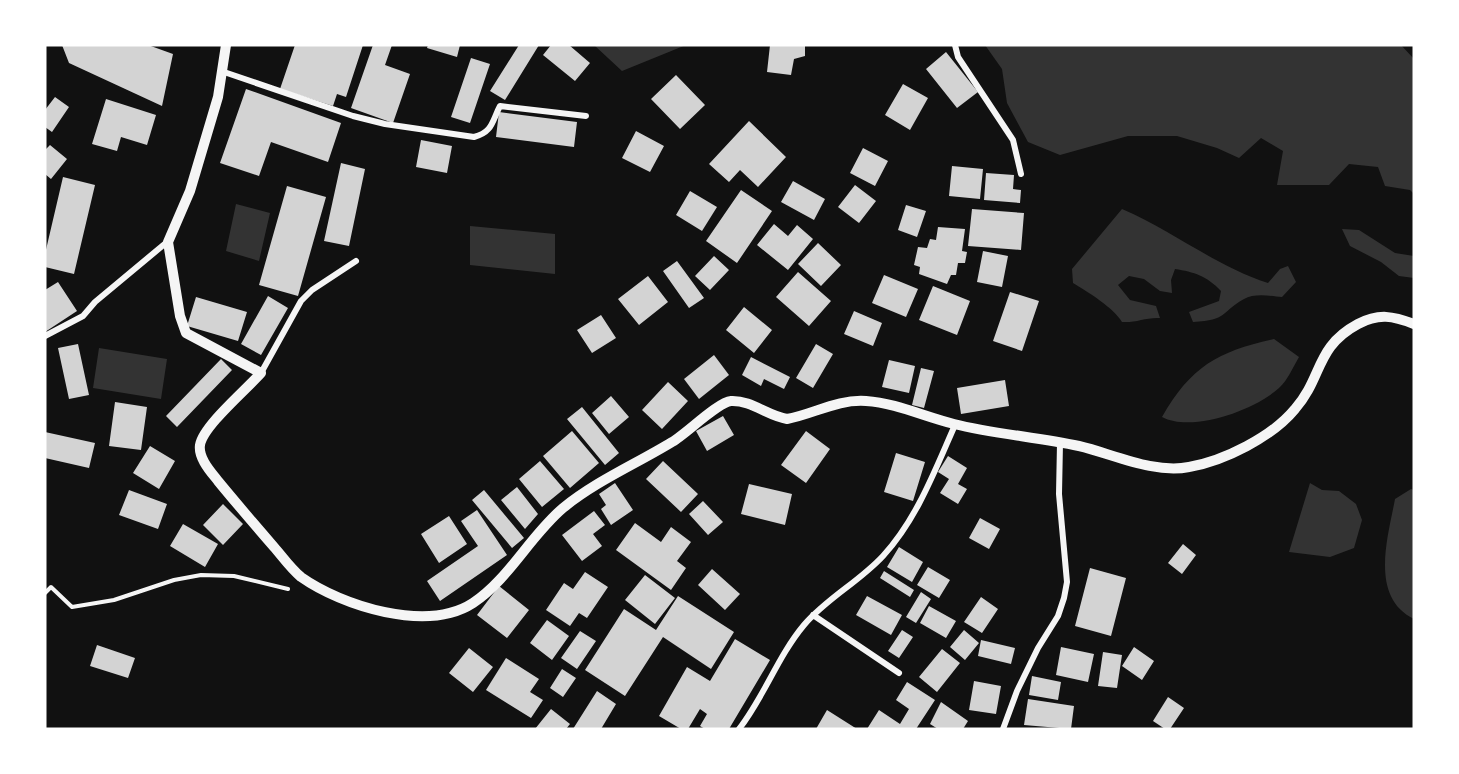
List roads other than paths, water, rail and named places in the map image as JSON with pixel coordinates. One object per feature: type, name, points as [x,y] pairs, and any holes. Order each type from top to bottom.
[{"type":"street","points":[[45,336],[82,316],[95,302],[168,242],[190,191],[224,72],[226,45]]},
{"type":"street","points":[[955,45],[958,57],[1013,140],[1021,174]]},
{"type":"street","points":[[224,72],[354,116],[385,124],[474,137],[486,134],[493,126],[500,106],[586,116]]},
{"type":"street","points":[[168,242],[180,316],[186,333],[261,373]]},
{"type":"street","points":[[356,261],[312,290],[302,302],[261,373],[209,428],[200,445],[201,454],[218,480],[300,576],[328,593],[385,612],[418,616],[450,611],[471,604],[486,593],[562,509],[586,490],[690,431],[722,404],[730,401],[743,403],[787,419],[844,402],[867,401],[955,424],[1059,443],[1167,468],[1187,468],[1219,460],[1276,426],[1295,410],[1328,347],[1340,334],[1372,316],[1390,315],[1414,324]]},
{"type":"street","points":[[739,729],[802,627],[883,555],[904,528],[927,489],[955,424]]},
{"type":"street","points":[[1003,729],[1017,692],[1038,648],[1058,616],[1064,598],[1067,582],[1059,494],[1059,443]]},
{"type":"street","points":[[813,615],[899,673]]}]
